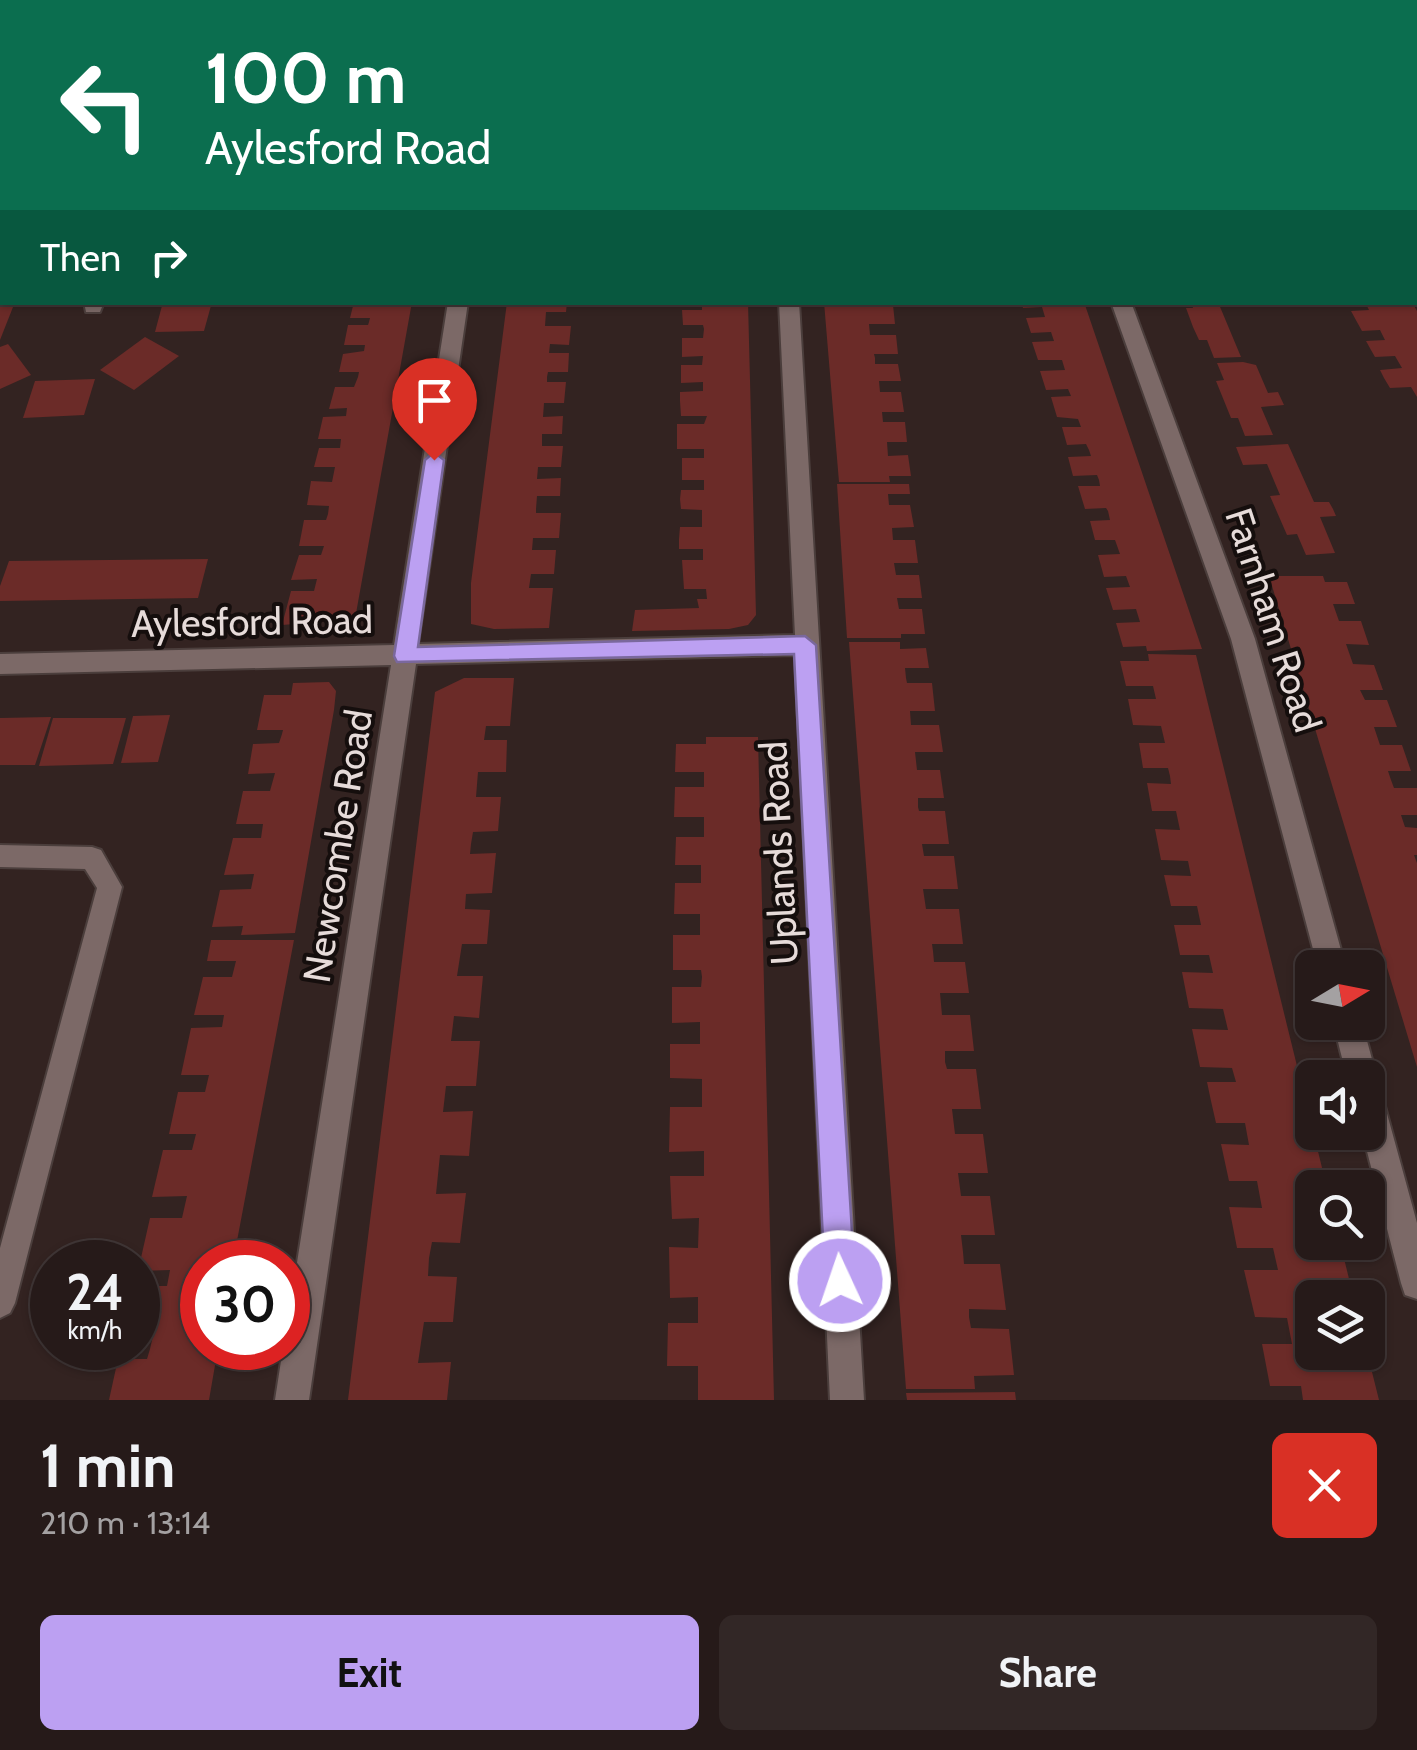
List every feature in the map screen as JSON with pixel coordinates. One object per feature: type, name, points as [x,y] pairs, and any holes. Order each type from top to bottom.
[{"type":"street","name":"Newcombe Road","points":[[292,1400],[458,305]]},
{"type":"street","name":"Uplands Road","points":[[789,305],[847,1400]]},
{"type":"street","name":"Farnham Road","points":[[1122,305],[1244,639],[1327,950]]},
{"type":"street","name":"Aylesford Road","points":[[0,664],[805,645]]},
{"type":"street","points":[[1382,1150],[1417,1283]]},
{"type":"lane","points":[[0,856],[92,858],[110,887],[0,1303]]},
{"type":"building","points":[[0,305],[14,305],[0,340]]},
{"type":"building","points":[[162,305],[211,305],[204,331],[155,332]]},
{"type":"building","points":[[353,305],[411,305],[355,619],[282,625],[291,591],[314,591],[317,579],[291,580],[299,555],[321,555],[324,546],[299,546],[304,520],[326,520],[328,514],[329,506],[307,505],[311,481],[332,482],[335,467],[314,467],[319,448],[340,448],[341,439],[318,439],[323,417],[346,416],[347,408],[329,409],[335,387],[354,387],[358,377],[359,372],[339,372],[343,354],[364,351],[365,345],[344,345],[348,325],[368,325],[370,318],[350,318]]},
{"type":"building","points":[[507,305],[567,305],[566,312],[546,312],[545,326],[571,326],[569,345],[550,344],[549,353],[569,353],[568,372],[548,372],[547,377],[547,382],[566,382],[564,403],[544,403],[543,417],[563,416],[562,434],[542,434],[542,446],[563,446],[561,467],[538,467],[537,479],[561,478],[560,496],[537,496],[536,509],[536,513],[561,513],[559,538],[533,538],[532,550],[556,550],[554,574],[531,574],[529,588],[553,588],[549,628],[494,629],[471,624],[471,583]]},
{"type":"building","points":[[702,305],[748,305],[756,615],[748,625],[729,629],[632,631],[635,610],[699,608],[697,599],[707,599],[706,589],[684,589],[682,560],[703,560],[703,549],[679,549],[680,527],[702,527],[702,510],[681,509],[681,490],[704,490],[704,480],[682,480],[682,458],[704,458],[704,449],[677,449],[677,424],[704,424],[707,416],[681,416],[680,401],[680,392],[703,391],[703,382],[681,383],[681,365],[702,365],[703,356],[682,357],[682,338],[703,338],[704,329],[703,325],[683,325],[682,310],[702,310]]},
{"type":"building","points":[[824,305],[893,305],[895,324],[869,324],[870,335],[896,335],[898,354],[874,354],[875,364],[898,364],[901,381],[879,381],[880,392],[901,392],[904,412],[882,412],[883,422],[905,422],[907,442],[887,442],[888,456],[908,455],[911,476],[889,476],[890,482],[839,482]]},
{"type":"building","points":[[1022,305],[1085,305],[1202,649],[1147,651],[1146,646],[1123,647],[1116,623],[1140,622],[1136,609],[1113,610],[1106,588],[1130,587],[1126,576],[1104,577],[1098,555],[1120,554],[1115,540],[1095,540],[1090,521],[1110,520],[1108,511],[1085,509],[1078,486],[1100,486],[1099,480],[1097,475],[1073,476],[1068,457],[1091,456],[1086,444],[1067,445],[1062,427],[1081,427],[1078,419],[1057,417],[1051,397],[1071,396],[1068,389],[1046,390],[1040,371],[1065,370],[1062,360],[1038,360],[1032,342],[1054,341],[1051,332],[1031,333],[1026,318],[1045,317],[1042,307]]},
{"type":"building","points":[[1192,305],[1219,305],[1241,357],[1214,358],[1207,340],[1199,340],[1193,327],[1186,308],[1193,308]]},
{"type":"building","points":[[1366,305],[1414,305],[1417,311],[1417,397],[1411,387],[1390,388],[1384,378],[1380,370],[1402,368],[1395,356],[1375,357],[1371,350],[1366,341],[1385,340],[1380,330],[1362,331],[1351,311],[1369,310]]},
{"type":"building","points":[[145,337],[179,356],[134,390],[100,370]]},
{"type":"building","points":[[8,344],[31,375],[0,389],[0,347]]},
{"type":"building","points":[[1217,363],[1256,365],[1268,393],[1278,392],[1284,405],[1261,407],[1273,435],[1245,436],[1238,418],[1231,418],[1216,381],[1224,380]]},
{"type":"building","points":[[95,379],[84,415],[23,418],[35,381]]},
{"type":"building","points":[[1288,444],[1314,502],[1329,502],[1333,509],[1336,516],[1320,517],[1335,553],[1306,555],[1297,534],[1287,535],[1270,496],[1280,495],[1267,464],[1243,465],[1236,447]]},
{"type":"building","points":[[837,484],[909,484],[910,494],[888,494],[889,505],[910,505],[914,527],[892,528],[893,540],[915,540],[918,563],[894,563],[896,575],[919,575],[922,598],[897,598],[899,609],[922,609],[925,634],[847,638]]},
{"type":"building","points":[[208,559],[198,598],[0,601],[0,586],[9,561]]},
{"type":"building","points":[[1269,576],[1323,576],[1325,582],[1347,582],[1355,604],[1333,604],[1339,621],[1361,621],[1369,645],[1346,644],[1353,664],[1374,665],[1383,690],[1360,690],[1365,700],[1387,700],[1397,727],[1374,727],[1380,745],[1402,745],[1411,771],[1388,771],[1394,788],[1417,788],[1417,815],[1401,815],[1405,827],[1417,828],[1417,1067],[1385,950],[1382,950]]},
{"type":"building","points":[[849,642],[900,642],[900,649],[926,648],[929,668],[905,668],[906,678],[907,683],[932,683],[935,711],[910,711],[911,725],[939,725],[943,752],[915,752],[917,770],[940,770],[944,798],[918,798],[918,807],[919,811],[945,811],[949,844],[922,844],[924,856],[954,856],[958,889],[923,889],[926,909],[959,909],[963,944],[932,944],[934,962],[965,962],[969,993],[940,993],[942,1015],[970,1015],[974,1051],[945,1051],[945,1062],[947,1069],[976,1069],[981,1109],[952,1109],[955,1134],[983,1134],[988,1173],[958,1173],[961,1196],[990,1196],[995,1235],[961,1235],[964,1264],[1000,1264],[1006,1310],[969,1309],[969,1317],[971,1328],[1009,1329],[1014,1375],[974,1376],[975,1389],[906,1389]]},
{"type":"building","points":[[1148,654],[1196,655],[1296,1060],[1295,1150],[1318,1150],[1323,1170],[1295,1170],[1295,1260],[1344,1260],[1350,1280],[1295,1280],[1295,1370],[1372,1370],[1379,1400],[1303,1400],[1301,1386],[1270,1386],[1262,1344],[1292,1344],[1287,1318],[1255,1317],[1244,1270],[1278,1270],[1273,1248],[1237,1248],[1229,1207],[1262,1208],[1257,1181],[1229,1181],[1221,1144],[1249,1145],[1245,1123],[1216,1123],[1207,1082],[1236,1082],[1232,1068],[1200,1067],[1192,1029],[1228,1030],[1223,1009],[1189,1008],[1182,972],[1213,973],[1209,955],[1180,955],[1174,925],[1201,925],[1197,906],[1171,906],[1164,875],[1191,876],[1188,861],[1161,860],[1155,829],[1180,830],[1176,811],[1152,811],[1147,783],[1171,784],[1170,776],[1168,768],[1143,768],[1139,743],[1165,743],[1161,726],[1133,725],[1128,699],[1156,699],[1153,686],[1126,686],[1120,661],[1149,661]]},
{"type":"building","points":[[464,678],[514,678],[510,726],[486,726],[484,740],[507,740],[506,772],[478,772],[476,797],[501,797],[498,831],[473,832],[470,854],[496,853],[492,893],[466,894],[465,909],[490,910],[487,944],[462,944],[457,976],[483,976],[479,1018],[454,1016],[451,1041],[480,1041],[476,1086],[446,1086],[443,1112],[473,1111],[469,1156],[440,1155],[436,1194],[466,1193],[460,1243],[432,1242],[429,1258],[428,1276],[457,1277],[453,1322],[424,1322],[418,1363],[451,1362],[447,1400],[348,1400],[435,692]]},
{"type":"building","points":[[329,682],[336,691],[334,710],[295,933],[241,935],[243,926],[212,927],[220,890],[251,889],[254,874],[224,875],[233,838],[261,838],[263,824],[236,824],[243,791],[270,791],[275,773],[248,774],[253,744],[279,743],[283,730],[257,730],[264,695],[291,695],[293,683]]},
{"type":"building","points":[[170,715],[158,762],[121,763],[133,716]]},
{"type":"building","points":[[51,717],[35,765],[0,765],[0,718]]},
{"type":"building","points":[[53,718],[126,718],[113,764],[39,766]]},
{"type":"building","points":[[706,737],[758,737],[774,1400],[698,1400],[698,1366],[667,1366],[668,1323],[698,1323],[698,1297],[670,1298],[669,1247],[698,1248],[699,1218],[672,1219],[670,1176],[704,1176],[704,1151],[669,1152],[670,1107],[702,1107],[702,1079],[670,1078],[670,1044],[700,1044],[700,1022],[672,1023],[672,987],[701,987],[702,977],[701,970],[673,970],[673,935],[700,935],[700,914],[674,914],[675,883],[701,883],[701,865],[675,865],[676,837],[704,837],[704,817],[674,817],[675,787],[704,787],[704,772],[675,772],[676,744],[706,744]]},
{"type":"building","points":[[211,940],[294,940],[237,1240],[180,1240],[180,1370],[214,1370],[209,1400],[109,1400],[116,1370],[160,1370],[160,1286],[167,1286],[170,1270],[160,1270],[160,1240],[145,1240],[150,1218],[182,1218],[187,1196],[152,1197],[163,1150],[192,1150],[196,1134],[169,1134],[178,1092],[205,1092],[209,1075],[181,1075],[191,1028],[222,1027],[224,1015],[194,1015],[203,977],[232,977],[236,961],[207,961]]},
{"type":"building","points":[[1015,1392],[1016,1400],[907,1400],[906,1393]]},
{"type":"route","points":[[434,460],[405,656],[805,645],[840,1281]]}]
